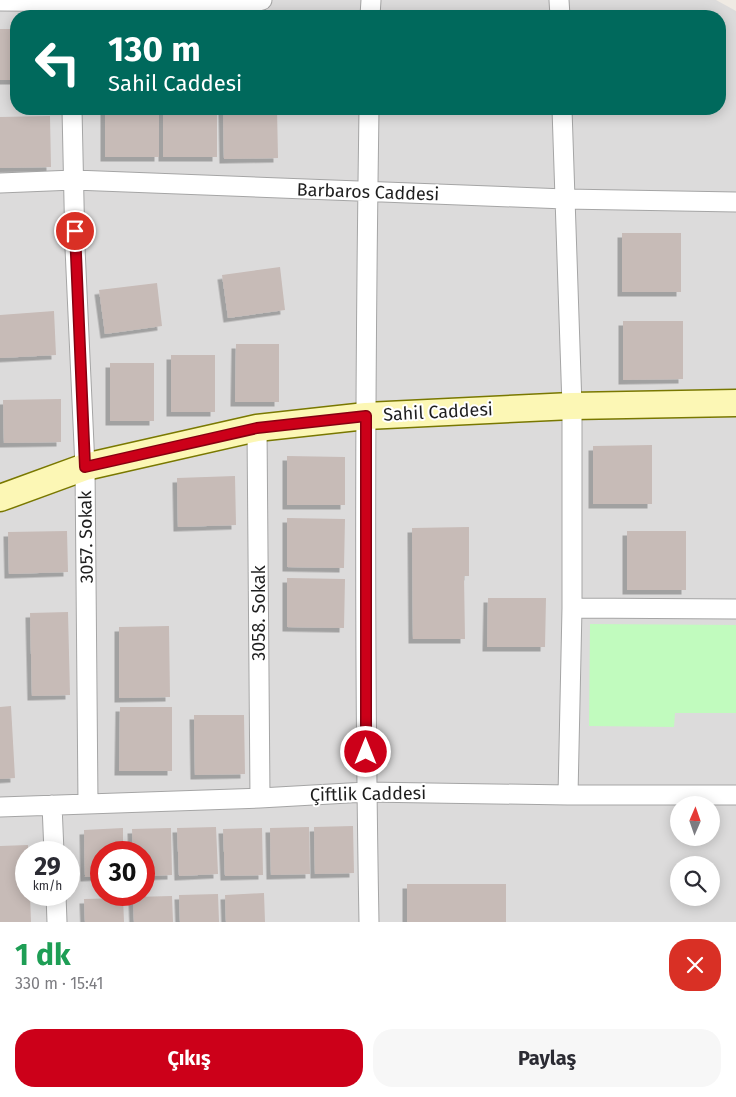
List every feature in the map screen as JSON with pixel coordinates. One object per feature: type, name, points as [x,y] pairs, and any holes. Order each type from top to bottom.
[{"type":"street","points":[[0,1],[69,6],[251,3],[262,0]]},
{"type":"street","name":"3057. Sokak","points":[[72,115],[85,467],[88,804]]},
{"type":"street","points":[[368,922],[366,416],[369,115]]},
{"type":"street","points":[[562,115],[572,406],[572,608],[568,795]]},
{"type":"street","name":"Barbaros Caddesi","points":[[0,183],[74,180],[565,199],[736,202]]},
{"type":"street","name":"Sahil Caddesi","points":[[0,498],[85,467],[257,428],[366,416],[572,406],[736,403]]},
{"type":"street","name":"3058. Sokak","points":[[257,428],[260,798]]},
{"type":"street","points":[[572,608],[736,609]]},
{"type":"street","name":"Çiftlik Caddesi","points":[[0,807],[260,798],[366,792],[736,795]]},
{"type":"street","points":[[52,804],[54,841]]},
{"type":"street","points":[[57,906],[58,922]]},
{"type":"shaded area","points":[[0,0],[716,0],[736,11],[736,922],[0,922]]},
{"type":"green space","points":[[590,624],[736,625],[736,713],[675,713],[674,727],[589,726]]},
{"type":"building","points":[[0,29],[10,29],[10,80],[0,80]]},
{"type":"building","points":[[105,115],[159,115],[159,157],[105,157]]},
{"type":"building","points":[[163,115],[217,115],[217,157],[163,157]]},
{"type":"building","points":[[223,115],[277,115],[278,158],[224,159]]},
{"type":"building","points":[[50,116],[51,167],[0,168],[0,117]]},
{"type":"building","points":[[622,233],[681,233],[681,292],[622,292]]},
{"type":"building","points":[[280,267],[285,310],[228,318],[222,275]]},
{"type":"building","points":[[157,283],[162,326],[105,334],[99,290]]},
{"type":"building","points":[[54,311],[56,355],[0,358],[0,315]]},
{"type":"building","points":[[623,321],[683,321],[683,379],[623,380]]},
{"type":"building","points":[[236,344],[279,344],[279,402],[235,402]]},
{"type":"building","points":[[171,355],[215,355],[215,412],[171,412]]},
{"type":"building","points":[[110,363],[154,363],[154,421],[110,421]]},
{"type":"building","points":[[61,399],[61,442],[4,443],[3,400]]},
{"type":"building","points":[[652,445],[652,504],[593,504],[593,446]]},
{"type":"building","points":[[287,456],[345,457],[345,505],[287,505]]},
{"type":"building","points":[[235,476],[236,525],[178,527],[177,478]]},
{"type":"building","points":[[287,518],[345,519],[344,568],[287,567]]},
{"type":"building","points":[[469,527],[469,576],[464,576],[465,639],[413,639],[412,528]]},
{"type":"building","points":[[67,531],[68,572],[9,574],[8,532]]},
{"type":"building","points":[[627,531],[686,531],[686,590],[627,590]]},
{"type":"building","points":[[287,578],[345,579],[344,628],[287,627]]},
{"type":"building","points":[[488,598],[546,598],[545,647],[487,647]]},
{"type":"building","points":[[68,612],[70,695],[32,696],[30,613]]},
{"type":"building","points":[[169,626],[170,697],[119,698],[119,627]]},
{"type":"building","points":[[11,706],[15,778],[0,779],[0,707]]},
{"type":"building","points":[[120,707],[172,707],[172,771],[119,771]]},
{"type":"building","points":[[194,715],[244,715],[245,774],[195,775]]},
{"type":"building","points":[[353,826],[354,873],[315,874],[314,827]]},
{"type":"building","points":[[216,827],[218,874],[179,876],[177,828]]},
{"type":"building","points":[[309,827],[310,874],[271,875],[270,828]]},
{"type":"building","points":[[123,828],[123,841],[90,841],[90,877],[85,877],[84,830]]},
{"type":"building","points":[[171,828],[172,875],[155,876],[155,841],[133,841],[132,829]]},
{"type":"building","points":[[262,828],[263,875],[225,876],[223,829]]},
{"type":"building","points":[[15,845],[15,906],[30,906],[31,922],[0,922],[0,846]]},
{"type":"building","points":[[407,884],[506,884],[506,922],[407,922]]},
{"type":"building","points":[[264,893],[265,922],[226,922],[225,895]]},
{"type":"building","points":[[218,894],[219,922],[180,922],[179,895]]},
{"type":"building","points":[[155,896],[172,896],[173,922],[134,922],[133,906],[155,906]]},
{"type":"building","points":[[84,899],[90,899],[90,906],[123,906],[124,922],[85,922]]},
{"type":"route","points":[[75,231],[85,467],[257,428],[366,416],[366,752]]}]
